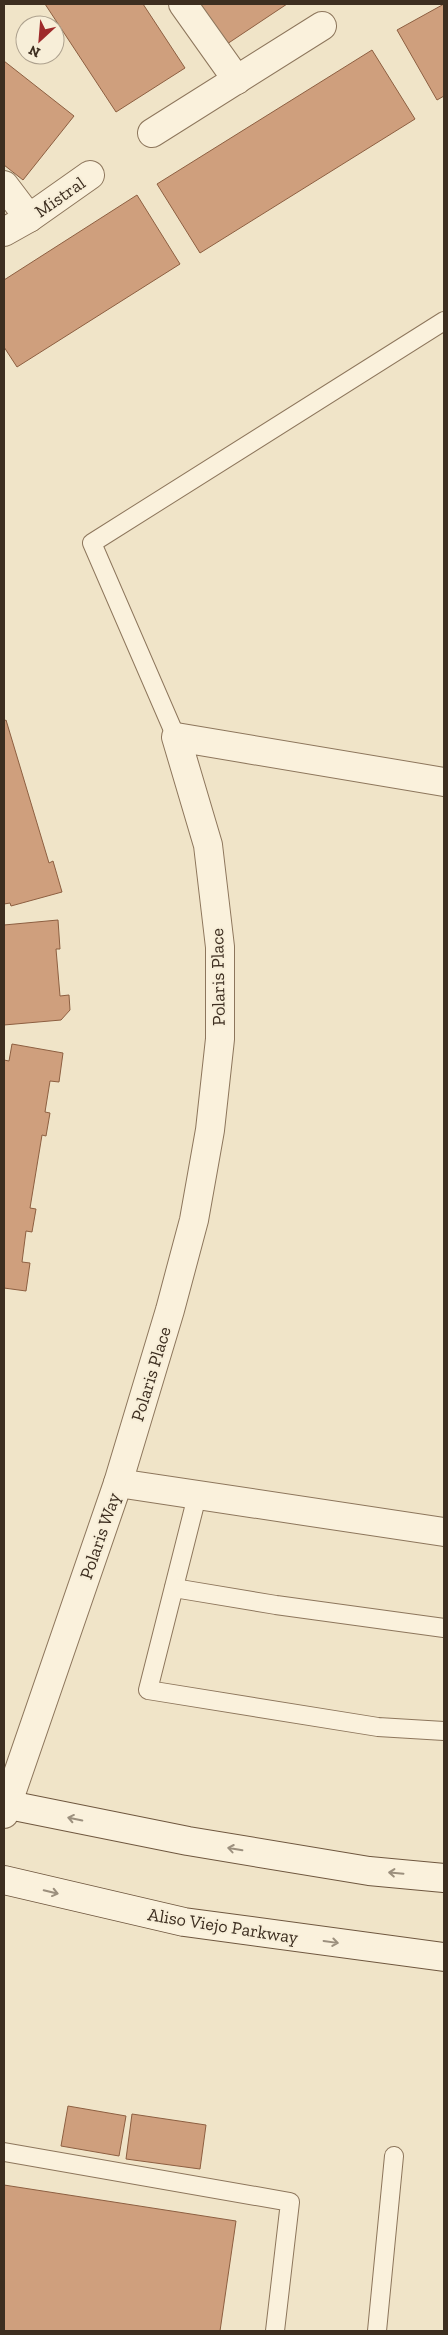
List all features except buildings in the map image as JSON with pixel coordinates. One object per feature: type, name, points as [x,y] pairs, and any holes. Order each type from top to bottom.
[{"type":"street","points":[[183,4],[237,80]]},
{"type":"street","points":[[152,133],[322,26]]},
{"type":"street","name":"Mistral","points":[[4,232],[29,218],[90,175]]},
{"type":"street","name":"Mistral","points":[[4,185],[29,218]]},
{"type":"street","points":[[176,736],[444,782]]},
{"type":"street","name":"Polaris Place","points":[[118,1483],[194,1220],[210,1130],[220,1039],[220,947],[208,845],[176,736]]},
{"type":"street","name":"Polaris Way","points":[[5,1808],[118,1483],[444,1532]]},
{"type":"street","points":[[5,1808],[188,1842],[369,1871],[444,1878]]},
{"type":"street","name":"Aliso Viejo Parkway","points":[[4,1880],[184,1922],[444,1957]]},
{"type":"lane","points":[[176,736],[92,543],[444,320]]},
{"type":"lane","points":[[197,1496],[148,1690],[378,1727],[444,1731]]},
{"type":"lane","points":[[174,1588],[276,1605],[444,1628]]},
{"type":"lane","points":[[4,2152],[290,2202],[275,2331]]},
{"type":"lane","points":[[377,2331],[394,2156]]}]
